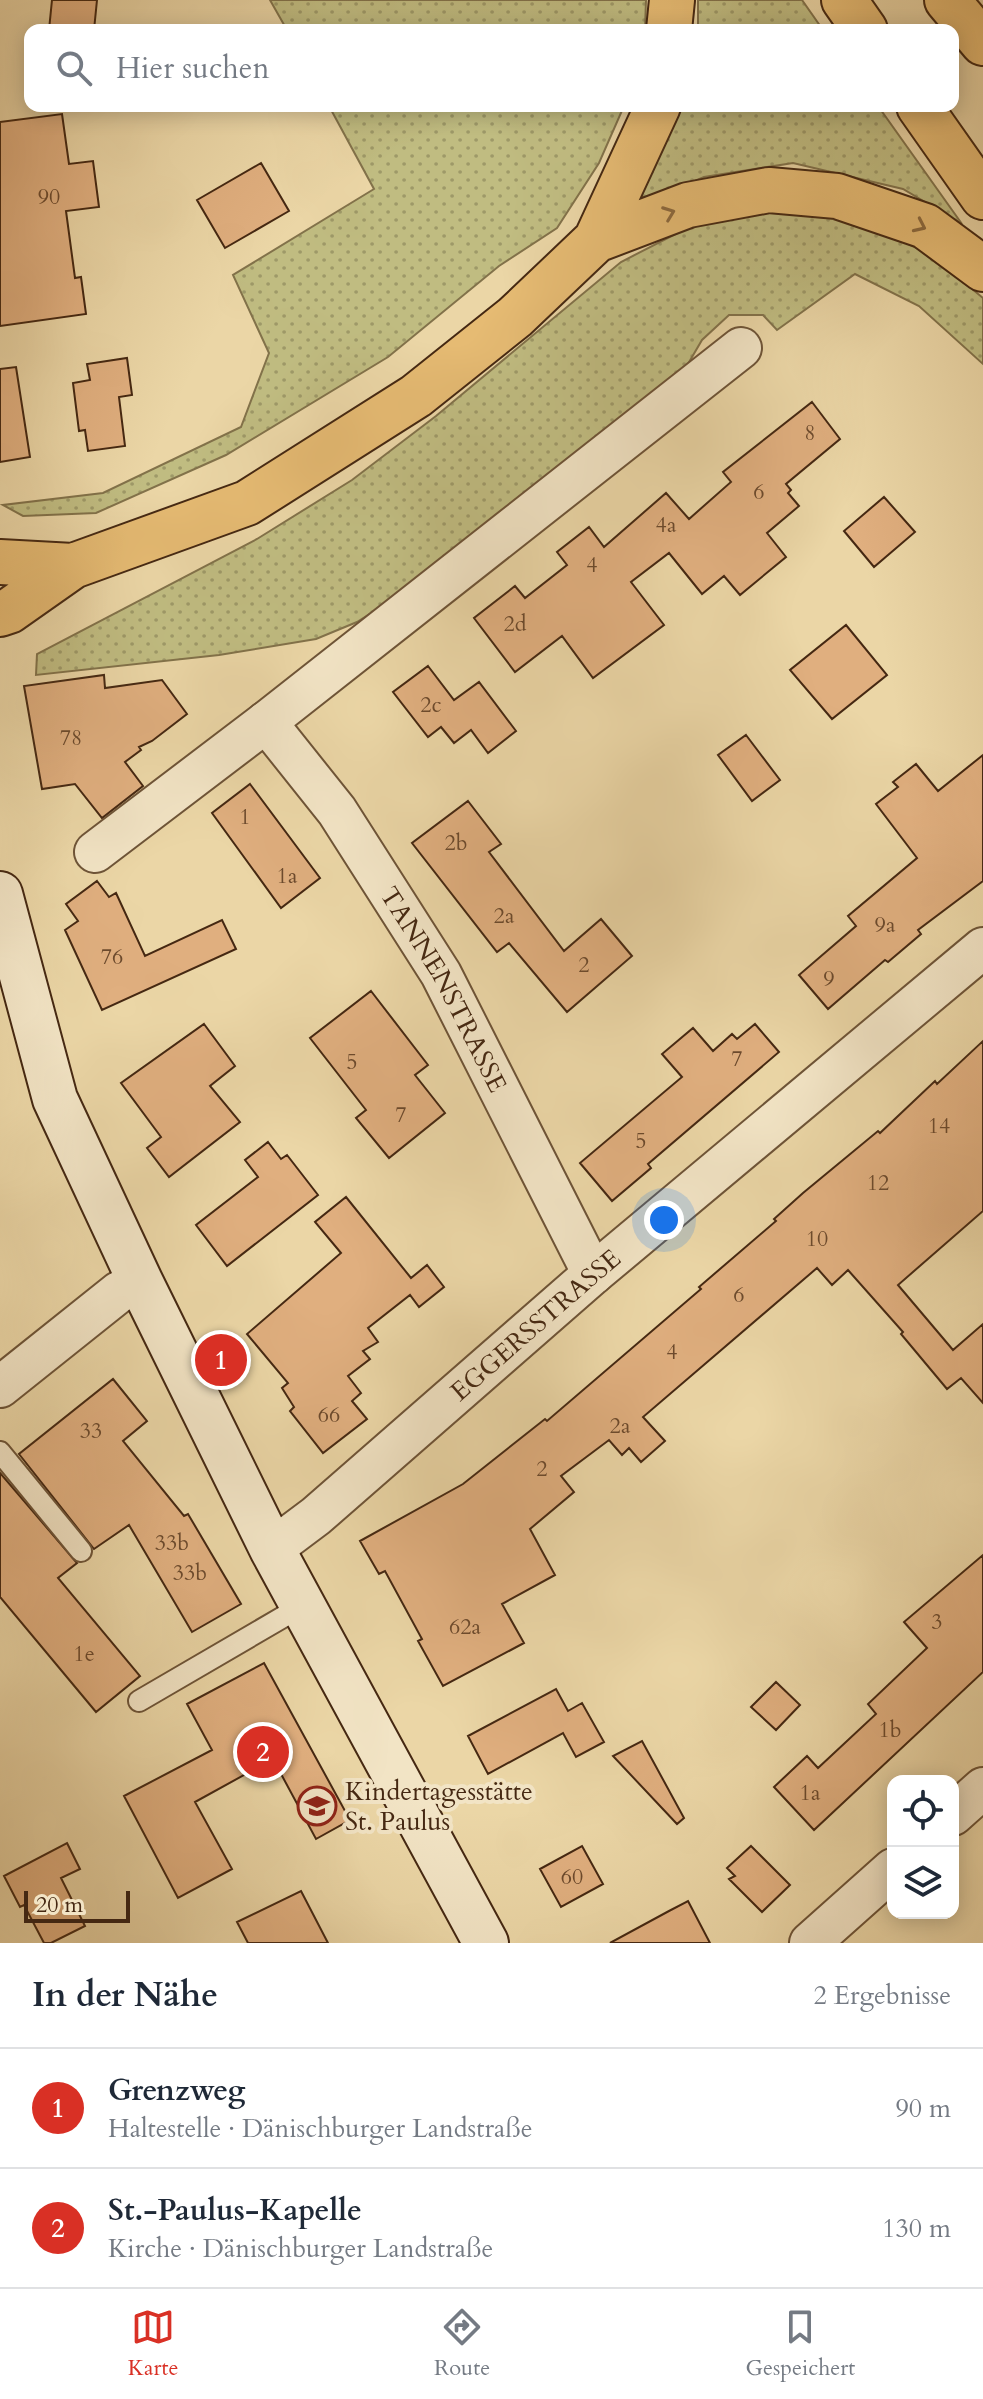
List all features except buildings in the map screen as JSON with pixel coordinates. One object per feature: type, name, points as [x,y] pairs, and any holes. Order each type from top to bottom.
[{"type":"highway","points":[[670,24],[672,0]]},
{"type":"highway","points":[[844,0],[861,24]]},
{"type":"highway","points":[[926,0],[944,24]]},
{"type":"highway","points":[[947,0],[983,43]]},
{"type":"highway","points":[[959,46],[983,80]]},
{"type":"highway","points":[[0,614],[9,611],[73,566],[247,503],[416,396],[515,317],[596,240],[655,112]]},
{"type":"highway","points":[[923,112],[983,197]]},
{"type":"highway","points":[[596,240],[688,205],[769,190],[837,196],[925,226],[983,269]]},
{"type":"highway","points":[[0,562],[73,566]]},
{"type":"street","points":[[95,852],[266,722],[741,348]]},
{"type":"street","name":"TANNENSTRASSE","points":[[266,722],[337,811],[441,974],[593,1274]]},
{"type":"street","points":[[0,894],[55,1099],[140,1281],[272,1549],[486,1943]]},
{"type":"street","name":"EGGERSSTRASSE","points":[[272,1549],[316,1516],[593,1274],[983,948]]},
{"type":"street","points":[[0,1387],[119,1292],[140,1281]]},
{"type":"street","points":[[959,1810],[983,1788]]},
{"type":"street","points":[[810,1943],[887,1874]]},
{"type":"lane","points":[[0,1452],[81,1551]]},
{"type":"lane","points":[[139,1701],[302,1606]]},
{"type":"shaded area","points":[[270,0],[646,0],[645,24],[284,24]]},
{"type":"shaded area","points":[[698,0],[802,0],[819,24],[698,24]]},
{"type":"shaded area","points":[[332,112],[621,112],[599,163],[557,228],[499,266],[388,357],[226,455],[96,513],[23,516],[3,505],[103,493],[241,427],[269,353],[233,275],[374,189]]},
{"type":"shaded area","points":[[674,112],[882,112],[962,224],[903,189],[793,163],[704,177],[629,209]]},
{"type":"shaded area","points":[[772,208],[860,220],[931,255],[983,298],[983,364],[919,306],[855,274],[777,330],[763,315],[729,315],[702,340],[685,369],[409,589],[357,622],[316,639],[219,655],[36,675],[37,654],[257,539],[352,480],[436,416],[621,262],[697,223]]},
{"type":"place","name":"Grenzweg","points":[[221,1360]]},
{"type":"place","name":"St.-Paulus-Kapelle","points":[[263,1752]]},
{"type":"place","name":"Kindertagesstätte St. Paulus","points":[[317,1806]]}]
